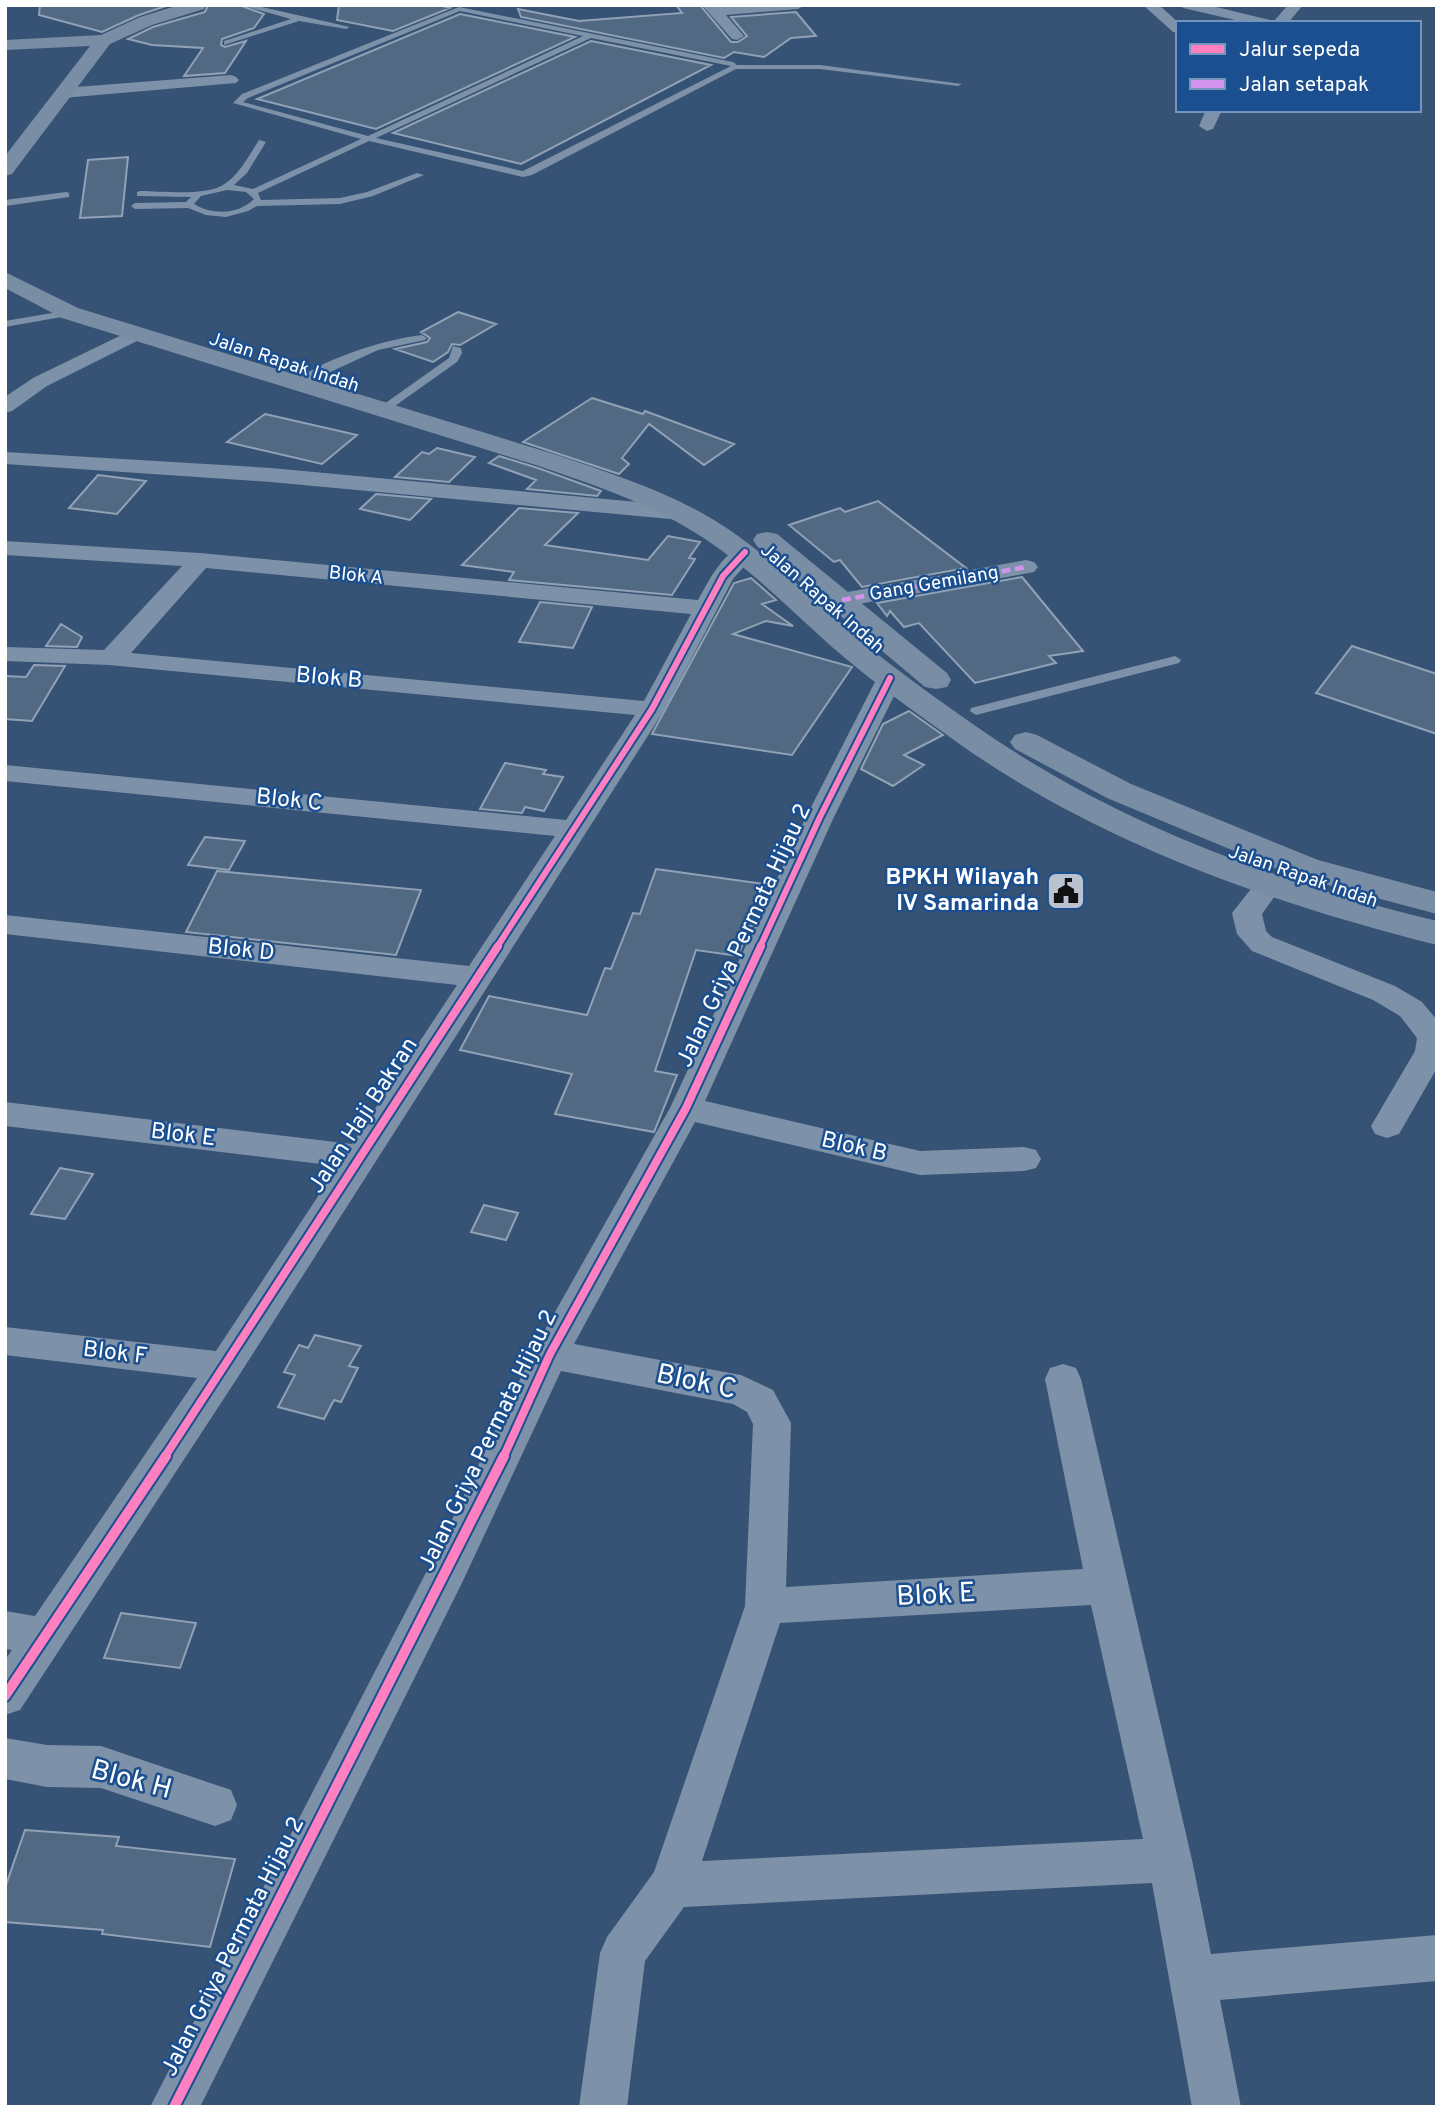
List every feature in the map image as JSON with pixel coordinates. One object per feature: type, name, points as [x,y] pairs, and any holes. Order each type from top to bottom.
[{"type":"main road","points":[[5,44],[64,50],[107,25],[169,5]]},
{"type":"main road","points":[[5,52],[64,50],[100,44],[146,21],[198,5]]},
{"type":"main road","points":[[5,170],[100,44]]},
{"type":"main road","name":"Jalan Rapak Indah","points":[[5,254],[31,274],[66,294],[390,404],[638,494],[681,513],[745,552],[845,642],[958,730],[1074,801],[1185,853],[1268,886],[1365,916],[1437,933]]},
{"type":"main road","name":"Jalan Rapak Indah","points":[[5,279],[70,313],[136,334],[307,378]]},
{"type":"main road","name":"Jalan Rapak Indah","points":[[390,404],[545,441],[655,481],[746,527],[842,600],[897,650],[976,711],[1048,756],[1119,792],[1306,868],[1437,903]]},
{"type":"main road","points":[[1185,853],[1211,830]]},
{"type":"street","points":[[712,9],[798,5]]},
{"type":"street","points":[[1150,5],[1176,27]]},
{"type":"street","points":[[1188,5],[1259,21]]},
{"type":"street","points":[[1282,21],[1296,5]]},
{"type":"street","points":[[712,9],[737,36]]},
{"type":"street","points":[[63,93],[232,80]]},
{"type":"street","points":[[1206,126],[1213,112]]},
{"type":"street","points":[[5,407],[40,382],[136,334]]},
{"type":"street","points":[[5,457],[271,475],[681,513]]},
{"type":"street","name":"Blok A","points":[[5,548],[200,560],[706,608]]},
{"type":"street","name":"Jalan Haji Bakran","points":[[5,1696],[225,1367],[652,709],[723,576],[745,552]]},
{"type":"street","points":[[109,658],[120,650],[200,560]]},
{"type":"street","name":"Gang Gemilang","points":[[842,600],[1026,567]]},
{"type":"street","name":"Blok B","points":[[5,654],[109,658],[652,709]]},
{"type":"street","name":"Jalan Griya Permata Hijau 2","points":[[174,2107],[453,1561],[550,1354],[687,1108],[820,817],[890,678]]},
{"type":"street","name":"Blok C","points":[[5,773],[572,829]]},
{"type":"street","points":[[1268,886],[1247,913],[1252,934],[1262,944],[1384,993],[1411,1009],[1433,1037],[1431,1051],[1387,1126]]},
{"type":"street","name":"Blok D","points":[[5,924],[476,977]]},
{"type":"street","name":"Blok B","points":[[687,1108],[920,1163],[1024,1159]]},
{"type":"street","name":"Blok E","points":[[5,1114],[361,1157]]},
{"type":"street","name":"Blok F","points":[[5,1341],[225,1367]]},
{"type":"street","name":"Blok C","points":[[550,1354],[741,1390],[760,1401],[772,1423],[765,1606],[672,1885],[623,1953],[603,2107]]},
{"type":"street","points":[[1063,1379],[1170,1860],[1217,2107]]},
{"type":"street","name":"Blok E","points":[[765,1606],[1107,1586]]},
{"type":"street","points":[[5,1630],[46,1636]]},
{"type":"street","name":"Blok H","points":[[5,1758],[47,1766],[101,1767],[215,1805]]},
{"type":"street","points":[[672,1885],[1170,1860]]},
{"type":"street","points":[[1193,1979],[1437,1958]]},
{"type":"lane","points":[[244,5],[299,19],[346,26]]},
{"type":"lane","points":[[735,67],[733,64],[593,34],[459,9],[245,96],[237,103],[371,139],[515,173],[532,173],[735,67],[820,67],[958,84]]},
{"type":"lane","points":[[227,43],[299,19]]},
{"type":"lane","points":[[140,194],[198,194],[227,187],[253,192],[593,34]]},
{"type":"lane","points":[[227,187],[244,171],[262,142]]},
{"type":"lane","points":[[135,206],[190,205],[201,212],[221,213],[242,210],[256,203],[341,201],[370,194],[420,175]]},
{"type":"lane","points":[[253,192],[258,199],[256,203]]},
{"type":"lane","points":[[190,205],[190,201],[198,194]]},
{"type":"lane","points":[[5,203],[66,195]]},
{"type":"lane","points":[[27,201],[65,206]]},
{"type":"lane","points":[[5,324],[70,313]]},
{"type":"lane","points":[[307,378],[397,340],[422,338]]},
{"type":"lane","points":[[390,404],[453,360],[456,348]]},
{"type":"lane","points":[[976,711],[1175,660]]},
{"type":"building","points":[[40,5],[169,5],[102,32],[39,15]]},
{"type":"building","points":[[208,5],[239,5],[264,14],[254,28],[222,39],[221,45],[225,47],[246,41],[225,73],[184,76],[203,48],[152,45],[128,39],[153,27],[205,12]]},
{"type":"building","points":[[339,5],[439,5],[450,8],[393,31],[337,20]]},
{"type":"building","points":[[676,5],[700,5],[731,42],[738,42],[747,36],[731,17],[796,12],[816,36],[791,38],[764,57],[734,52],[724,58],[521,17],[518,9],[579,21],[682,13]]},
{"type":"building","points":[[460,14],[575,37],[376,129],[257,99]]},
{"type":"building","points":[[591,41],[711,65],[521,164],[393,133]]},
{"type":"building","points":[[128,157],[122,216],[80,218],[88,160]]},
{"type":"building","points":[[458,312],[496,324],[460,345],[452,344],[448,352],[433,362],[395,349],[427,342],[430,338],[421,332]]},
{"type":"building","points":[[592,398],[643,414],[645,411],[734,444],[704,465],[649,424],[622,458],[629,464],[619,474],[523,442]]},
{"type":"building","points":[[265,414],[357,435],[322,464],[227,442]]},
{"type":"building","points":[[437,448],[475,457],[449,482],[395,477],[422,452],[429,454]]},
{"type":"building","points":[[499,456],[601,491],[597,496],[527,489],[536,480],[489,463]]},
{"type":"building","points":[[98,475],[146,481],[117,514],[69,508]]},
{"type":"building","points":[[376,494],[431,499],[410,520],[360,509]]},
{"type":"building","points":[[878,501],[966,568],[862,587],[840,560],[834,562],[789,525],[840,508],[845,512]]},
{"type":"building","points":[[519,508],[578,513],[545,545],[648,560],[668,536],[700,542],[689,558],[695,559],[672,595],[509,580],[514,572],[462,565]]},
{"type":"building","points":[[1022,577],[1083,651],[1049,656],[1056,663],[975,683],[919,623],[904,627],[890,611],[887,616],[877,603]]},
{"type":"building","points":[[751,578],[776,600],[762,604],[793,626],[766,621],[733,634],[852,667],[792,755],[652,734],[734,583]]},
{"type":"building","points":[[540,602],[592,607],[573,648],[519,642]]},
{"type":"building","points":[[61,624],[82,637],[77,647],[46,646]]},
{"type":"building","points":[[1352,646],[1437,674],[1437,734],[1316,693]]},
{"type":"building","points":[[34,665],[65,666],[32,721],[5,719],[5,676],[26,677]]},
{"type":"building","points":[[909,711],[943,735],[904,755],[924,765],[893,786],[861,769],[883,724]]},
{"type":"building","points":[[505,763],[546,770],[543,774],[563,777],[544,811],[525,807],[522,813],[480,809]]},
{"type":"building","points":[[205,837],[245,841],[229,870],[188,865]]},
{"type":"building","points":[[656,869],[771,885],[738,956],[696,950],[655,1071],[677,1075],[654,1132],[555,1114],[572,1074],[460,1050],[489,996],[587,1015],[605,968],[611,969],[633,913],[640,914]]},
{"type":"building","points":[[217,871],[421,890],[396,955],[186,932]]},
{"type":"building","points":[[60,1168],[93,1174],[65,1219],[31,1214]]},
{"type":"building","points":[[484,1205],[518,1213],[506,1240],[471,1232]]},
{"type":"building","points":[[315,1335],[361,1346],[349,1366],[358,1368],[341,1402],[334,1400],[324,1419],[278,1407],[295,1375],[284,1372],[299,1345],[308,1348]]},
{"type":"building","points":[[121,1613],[196,1623],[180,1668],[104,1658]]},
{"type":"building","points":[[25,1830],[119,1837],[116,1846],[235,1859],[210,1947],[102,1934],[103,1930],[5,1922],[5,1888]]},
{"type":"marked path","points":[[842,600],[1026,567]]},
{"type":"cycle path","points":[[5,1696],[225,1367],[652,709],[723,576],[745,552]]},
{"type":"cycle path","points":[[174,2107],[447,1572],[515,1433],[550,1354],[686,1108],[820,817],[890,678]]},
{"type":"place","name":"BPKH Wilayah IV Samarinda","points":[[1066,891]]}]
